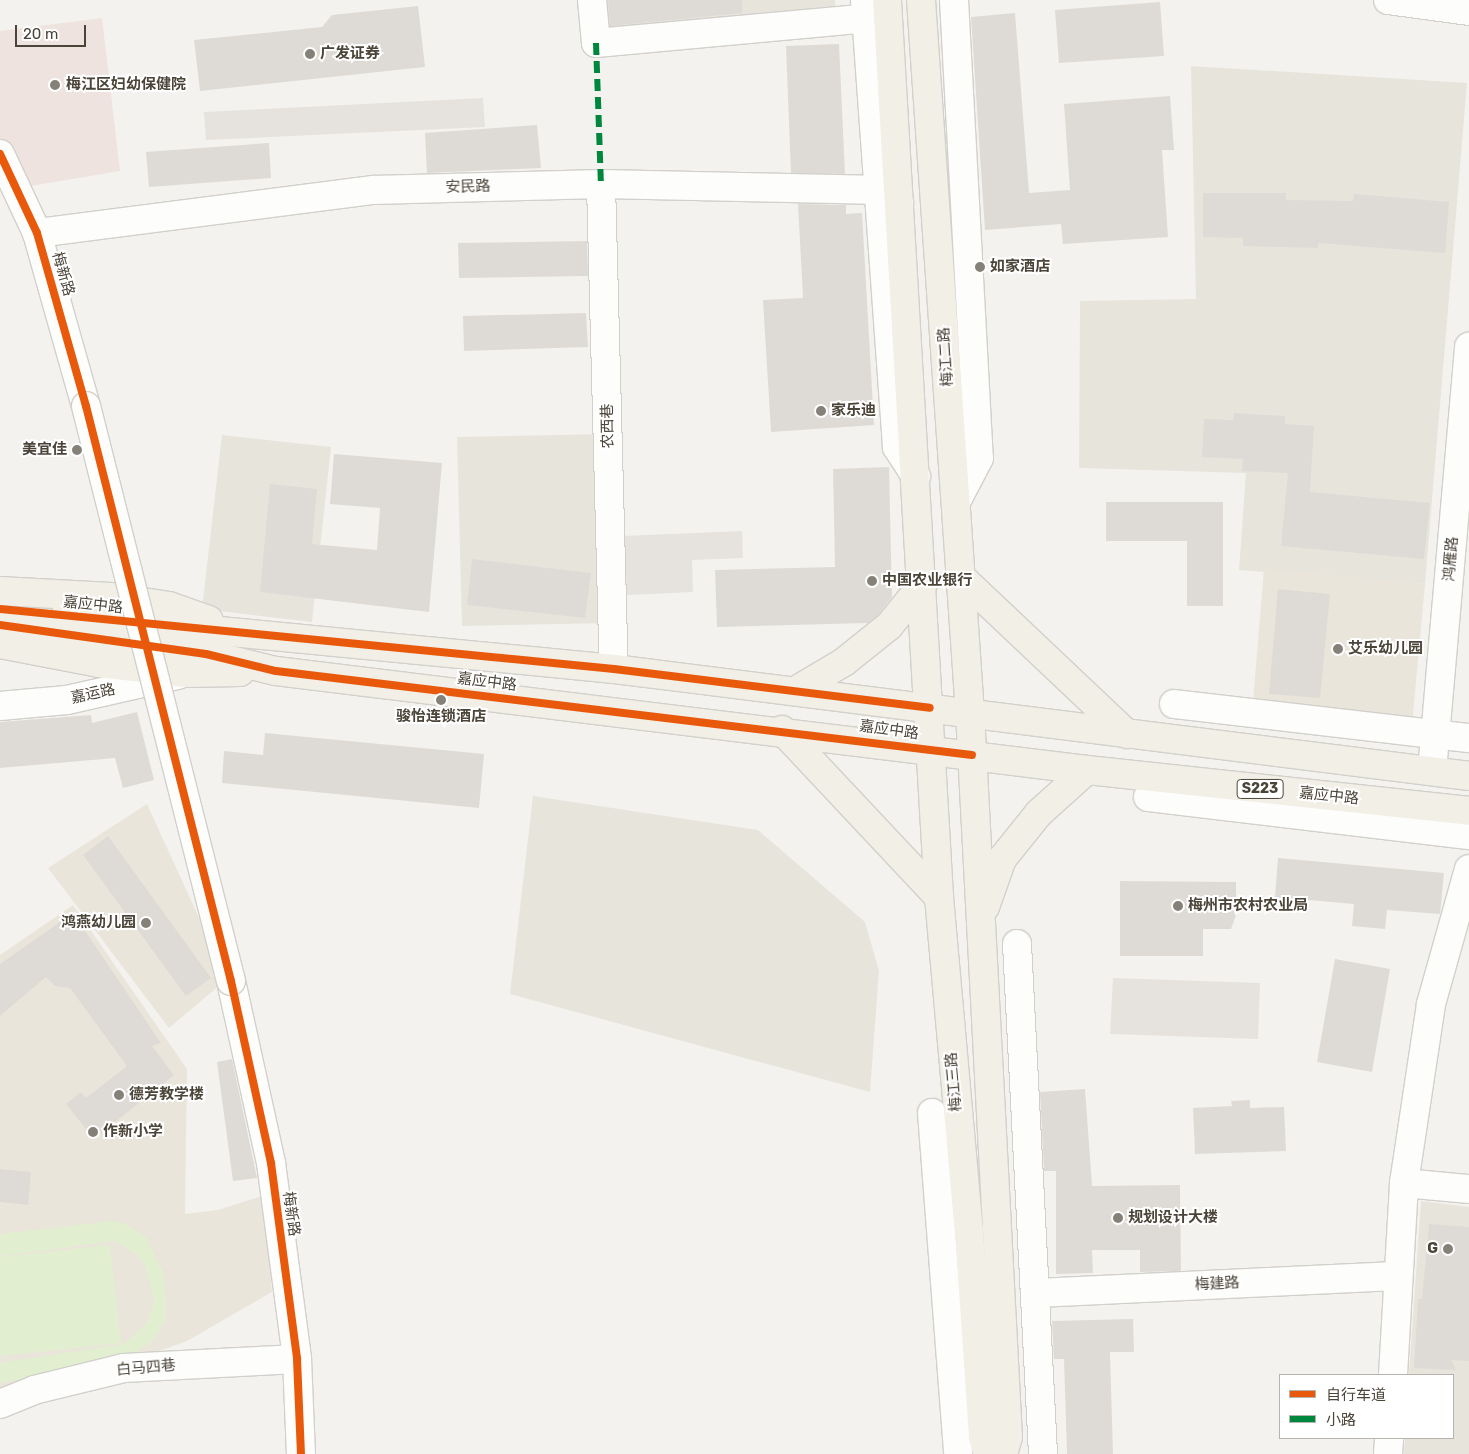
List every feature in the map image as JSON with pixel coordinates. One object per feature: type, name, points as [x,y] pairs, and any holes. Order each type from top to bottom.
[{"type":"main road","points":[[887,0],[888,197],[916,476],[930,708]]},
{"type":"main road","name":"梅江二路","points":[[921,0],[970,713]]},
{"type":"main road","points":[[962,578],[1127,734]]},
{"type":"main road","points":[[795,691],[844,662],[889,626],[923,584]]},
{"type":"main road","points":[[0,591],[111,598],[169,606],[250,634]]},
{"type":"main road","name":"嘉应中路","points":[[0,609],[614,669],[1469,776]]},
{"type":"main road","name":"嘉应中路","points":[[0,625],[206,654],[276,671],[782,730],[1087,770],[1469,811]]},
{"type":"main road","points":[[0,644],[99,663],[185,673],[276,671]]},
{"type":"main road","name":"梅江三路","points":[[930,708],[939,897],[969,1231],[983,1437],[988,1454]]},
{"type":"main road","points":[[970,713],[1008,1437],[1003,1454]]},
{"type":"main road","points":[[782,730],[939,897]]},
{"type":"main road","points":[[981,918],[1002,859],[1039,813],[1087,770]]},
{"type":"street","points":[[592,0],[596,43],[862,10],[888,197]]},
{"type":"street","points":[[954,0],[979,458],[956,502]]},
{"type":"street","points":[[1388,0],[1469,10]]},
{"type":"street","name":"梅新路","points":[[0,154],[37,233],[86,406],[231,981],[270,1162],[297,1359],[301,1454]]},
{"type":"street","name":"安民路","points":[[37,233],[373,190],[601,184],[888,197]]},
{"type":"street","name":"农西巷","points":[[601,184],[614,669]]},
{"type":"street","name":"鸿雁路","points":[[1432,771],[1469,347]]},
{"type":"street","name":"嘉运路","points":[[0,706],[67,700],[185,673]]},
{"type":"street","points":[[1174,704],[1469,738]]},
{"type":"street","points":[[1148,797],[1469,835]]},
{"type":"street","points":[[1393,1374],[1404,1183],[1432,1004],[1469,869]]},
{"type":"street","points":[[1017,944],[1043,1454]]},
{"type":"street","points":[[932,1113],[958,1454]]},
{"type":"street","points":[[1404,1183],[1469,1189]]},
{"type":"street","name":"梅建路","points":[[1035,1293],[1398,1276]]},
{"type":"street","name":"白马四巷","points":[[0,1404],[34,1390],[124,1368],[297,1359]]},
{"type":"street","points":[[1388,1454],[1389,1439]]},
{"type":"shaded area","points":[[598,0],[835,0],[836,9],[602,32]]},
{"type":"shaded area","name":"梅江区妇幼保健院","points":[[102,18],[120,171],[19,188],[0,139],[0,31]]},
{"type":"shaded area","points":[[1191,66],[1467,83],[1425,584],[1239,570],[1246,473],[1079,468],[1080,301],[1196,299]]},
{"type":"shaded area","points":[[483,98],[485,127],[206,140],[204,112]]},
{"type":"shaded area","points":[[606,434],[610,623],[462,626],[457,437]]},
{"type":"shaded area","points":[[222,435],[331,447],[312,622],[202,609]]},
{"type":"shaded area","points":[[742,531],[743,558],[692,560],[693,592],[627,595],[624,536]]},
{"type":"shaded area","name":"艾乐幼儿园","points":[[1264,569],[1425,584],[1412,725],[1252,713]]},
{"type":"shaded area","points":[[533,796],[758,830],[865,922],[879,971],[870,1092],[510,994]]},
{"type":"shaded area","name":"鸿燕幼儿园","points":[[147,804],[227,979],[169,1028],[48,868]]},
{"type":"shaded area","name":"作新小学","points":[[73,905],[187,1069],[185,1214],[218,1210],[265,1195],[272,1292],[187,1341],[127,1363],[0,1397],[0,955]]},
{"type":"shaded area","points":[[1113,978],[1260,983],[1258,1039],[1110,1034]]},
{"type":"shaded area","points":[[1421,1201],[1469,1207],[1469,1454],[1404,1454],[1405,1439],[1454,1439],[1454,1374],[1409,1374]]},
{"type":"green space","points":[[112,1221],[125,1224],[146,1237],[163,1271],[167,1305],[165,1321],[153,1341],[124,1360],[0,1383],[0,1363],[123,1344],[145,1325],[154,1303],[146,1268],[139,1256],[115,1241],[0,1256],[0,1234]]},
{"type":"green space","points":[[110,1245],[121,1343],[0,1356],[0,1257]]},
{"type":"building","points":[[608,0],[742,0],[742,13],[610,26]]},
{"type":"building","points":[[1160,2],[1164,56],[1059,63],[1055,10]]},
{"type":"building","name":"广发证券","points":[[418,6],[425,67],[200,91],[194,40],[322,27],[332,15]]},
{"type":"building","points":[[1015,13],[1029,193],[1070,190],[1064,104],[1170,96],[1174,150],[1162,150],[1168,237],[1063,244],[1061,224],[985,230],[971,17]]},
{"type":"building","points":[[839,44],[845,174],[791,173],[786,46]]},
{"type":"building","points":[[537,125],[541,168],[427,173],[425,133]]},
{"type":"building","points":[[269,143],[271,178],[149,187],[146,152]]},
{"type":"building","points":[[1203,193],[1286,193],[1286,200],[1353,201],[1354,194],[1449,202],[1445,253],[1318,243],[1318,248],[1243,246],[1243,238],[1203,237]]},
{"type":"building","points":[[798,204],[846,205],[846,214],[862,213],[874,425],[771,432],[763,300],[803,298]]},
{"type":"building","points":[[587,241],[588,276],[459,278],[458,243]]},
{"type":"building","points":[[586,313],[588,347],[464,351],[463,316]]},
{"type":"building","points":[[1234,413],[1285,416],[1285,424],[1314,426],[1310,492],[1430,503],[1424,559],[1281,546],[1288,473],[1242,471],[1243,459],[1202,457],[1204,419],[1233,420]]},
{"type":"building","points":[[334,454],[442,463],[429,612],[260,592],[270,484],[317,489],[312,544],[377,550],[380,508],[330,504]]},
{"type":"building","points":[[889,467],[892,597],[878,615],[868,623],[717,627],[715,570],[835,567],[833,469]]},
{"type":"building","points":[[1106,502],[1223,502],[1223,606],[1187,606],[1187,541],[1106,541]]},
{"type":"building","points":[[472,559],[591,573],[585,618],[467,605]]},
{"type":"building","points":[[1278,589],[1330,594],[1320,698],[1269,694]]},
{"type":"building","points":[[137,712],[154,780],[123,788],[115,758],[0,768],[0,722],[91,715],[92,723]]},
{"type":"building","points":[[265,733],[484,754],[479,808],[222,783],[224,751],[263,755]]},
{"type":"building","points":[[108,836],[211,978],[186,996],[83,855]]},
{"type":"building","points":[[1278,858],[1444,873],[1440,914],[1387,910],[1385,929],[1352,926],[1354,904],[1275,897]]},
{"type":"building","name":"梅州市农村农业局","points":[[1120,881],[1236,882],[1236,915],[1231,929],[1203,929],[1203,956],[1120,956]]},
{"type":"building","points":[[73,913],[161,1043],[152,1046],[174,1075],[94,1139],[66,1104],[81,1092],[86,1098],[127,1066],[70,988],[55,986],[46,977],[0,1016],[0,964]]},
{"type":"building","points":[[1335,959],[1390,969],[1372,1072],[1317,1062]]},
{"type":"building","points":[[232,1059],[257,1178],[233,1181],[217,1062]]},
{"type":"building","name":"规划设计大楼","points":[[1085,1089],[1092,1186],[1180,1185],[1181,1271],[1140,1272],[1140,1250],[1092,1250],[1093,1273],[1056,1274],[1056,1171],[1044,1171],[1040,1092]]},
{"type":"building","points":[[1250,1100],[1250,1108],[1284,1107],[1286,1151],[1195,1154],[1193,1108],[1232,1106],[1231,1101]]},
{"type":"building","points":[[0,1169],[31,1172],[28,1205],[0,1202]]},
{"type":"building","points":[[1429,1224],[1469,1227],[1469,1361],[1451,1360],[1456,1370],[1414,1368],[1418,1299],[1422,1299]]},
{"type":"building","points":[[1133,1319],[1134,1352],[1110,1352],[1113,1454],[1067,1454],[1064,1359],[1054,1359],[1052,1321]]},
{"type":"marked path","points":[[596,43],[601,184]]},
{"type":"cycle path","points":[[0,154],[37,233],[86,406],[231,981],[271,1163],[297,1359],[301,1454]]},
{"type":"cycle path","points":[[0,609],[614,669],[930,708]]},
{"type":"cycle path","points":[[0,625],[206,654],[276,671],[972,755]]},
{"type":"place","name":"广发证券","points":[[310,54]]},
{"type":"place","name":"梅江区妇幼保健院","points":[[55,85]]},
{"type":"place","name":"如家酒店","points":[[980,267]]},
{"type":"place","name":"家乐迪","points":[[821,411]]},
{"type":"place","name":"美宜佳","points":[[77,450]]},
{"type":"place","name":"中国农业银行","points":[[872,581]]},
{"type":"place","name":"艾乐幼儿园","points":[[1338,649]]},
{"type":"place","name":"骏怡连锁酒店","points":[[441,700]]},
{"type":"place","name":"梅州市农村农业局","points":[[1178,906]]},
{"type":"place","name":"鸿燕幼儿园","points":[[146,923]]},
{"type":"place","name":"德芳教学楼","points":[[119,1095]]},
{"type":"place","name":"作新小学","points":[[93,1132]]},
{"type":"place","name":"规划设计大楼","points":[[1118,1218]]},
{"type":"place","name":"G","points":[[1448,1249]]}]
